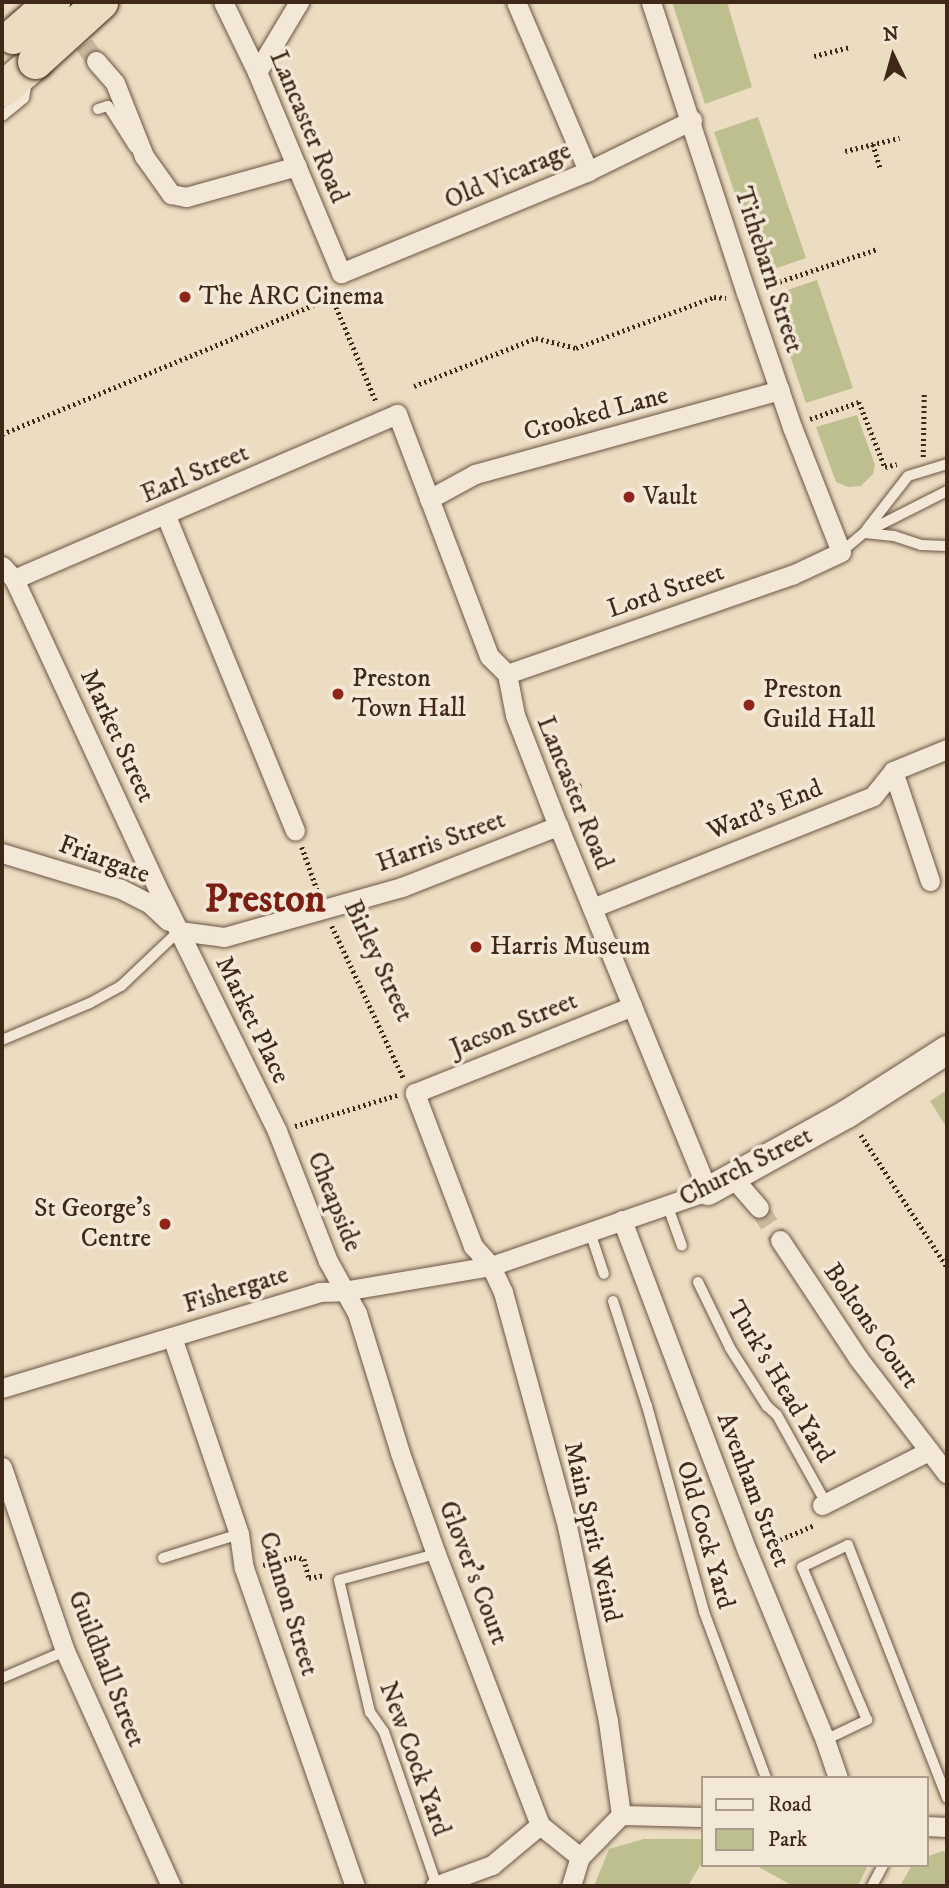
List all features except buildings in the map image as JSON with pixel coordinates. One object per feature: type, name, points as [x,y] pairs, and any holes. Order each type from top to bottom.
[{"type":"highway","points":[[2,89],[17,48],[52,2]]},
{"type":"highway","points":[[17,48],[100,2]]},
{"type":"street","name":"Lancaster Road","points":[[223,2],[257,72],[341,274]]},
{"type":"street","points":[[257,72],[299,2]]},
{"type":"street","points":[[516,2],[588,171]]},
{"type":"street","name":"Tithebarn Street","points":[[651,2],[792,427],[841,552]]},
{"type":"street","points":[[96,61],[115,83],[144,156],[171,194],[186,197],[297,166]]},
{"type":"street","name":"Old Vicarage","points":[[341,274],[588,171],[692,120]]},
{"type":"street","name":"Crooked Lane","points":[[429,499],[475,474],[780,390]]},
{"type":"street","name":"Lancaster Road","points":[[388,412],[429,499],[489,656],[507,674],[515,715],[558,826],[708,1191]]},
{"type":"street","name":"Earl Street","points":[[8,573],[166,516],[388,412]]},
{"type":"street","points":[[166,516],[295,831]]},
{"type":"street","name":"Lord Street","points":[[507,674],[792,575],[841,552]]},
{"type":"street","name":"Market Street","points":[[8,573],[180,931]]},
{"type":"street","name":"Ward's End","points":[[592,908],[873,796],[893,771],[947,749]]},
{"type":"street","points":[[893,771],[930,881]]},
{"type":"street","name":"Harris Street","points":[[180,931],[224,937],[402,887],[558,826]]},
{"type":"street","name":"Friargate","points":[[2,853],[121,889],[149,903],[180,931]]},
{"type":"street","name":"Market Place","points":[[180,931],[277,1131]]},
{"type":"street","name":"Jacson Street","points":[[415,1093],[632,1006]]},
{"type":"street","name":"Church Street","points":[[491,1266],[622,1220],[668,1207],[734,1179],[847,1114],[947,1050]]},
{"type":"street","points":[[415,1093],[473,1247],[491,1266]]},
{"type":"street","name":"Cheapside","points":[[277,1131],[343,1291]]},
{"type":"street","points":[[734,1179],[759,1208]]},
{"type":"street","name":"Avenham Street","points":[[622,1220],[748,1553],[837,1776]]},
{"type":"street","name":"Boltons Court","points":[[780,1240],[858,1358],[947,1474]]},
{"type":"street","name":"Fishergate","points":[[2,1388],[318,1292],[343,1291],[491,1266]]},
{"type":"street","name":"Main Sprit Weind","points":[[491,1266],[503,1292],[567,1526],[608,1721],[621,1815]]},
{"type":"street","name":"Glover's Court","points":[[343,1291],[358,1313],[400,1453],[540,1825]]},
{"type":"street","name":"Cannon Street","points":[[172,1337],[239,1534],[244,1568],[355,1886]]},
{"type":"street","points":[[824,1505],[929,1451]]},
{"type":"street","name":"Guildhall Street","points":[[2,1467],[37,1561],[65,1651],[171,1886]]},
{"type":"street","points":[[571,1886],[580,1857],[621,1815],[701,1816]]},
{"type":"street","points":[[436,1886],[492,1864],[540,1825],[580,1857]]},
{"type":"street","points":[[928,1826],[947,1827]]},
{"type":"lane","points":[[2,116],[24,98],[17,48]]},
{"type":"lane","points":[[98,109],[108,106],[156,176]]},
{"type":"lane","points":[[864,533],[908,476],[947,464]]},
{"type":"lane","points":[[841,552],[864,533],[947,491]]},
{"type":"lane","points":[[864,533],[894,536],[921,545],[947,546]]},
{"type":"lane","points":[[2,1040],[121,986],[180,931]]},
{"type":"lane","points":[[668,1207],[682,1246]]},
{"type":"lane","points":[[590,1232],[604,1274]]},
{"type":"lane","name":"Turk's Head Yard","points":[[698,1282],[730,1348],[767,1406],[777,1415],[824,1505]]},
{"type":"lane","name":"Old Cock Yard","points":[[613,1301],[647,1406],[704,1612],[765,1776]]},
{"type":"lane","points":[[163,1558],[239,1534]]},
{"type":"lane","points":[[825,1740],[867,1720],[802,1567],[848,1545],[947,1798]]},
{"type":"lane","points":[[338,1580],[436,1554]]},
{"type":"lane","name":"New Cock Yard","points":[[338,1580],[370,1712],[384,1732],[436,1886]]},
{"type":"lane","points":[[2,1678],[65,1651]]},
{"type":"lane","points":[[872,1886],[882,1867]]},
{"type":"path","points":[[814,56],[851,47]]},
{"type":"path","points":[[845,151],[899,138]]},
{"type":"path","points":[[873,144],[881,170]]},
{"type":"path","points":[[414,386],[536,338],[576,348],[714,297],[746,293],[877,249]]},
{"type":"path","points":[[2,434],[332,297],[341,274]]},
{"type":"path","points":[[332,297],[388,412]]},
{"type":"path","points":[[792,427],[859,402],[885,467],[898,464],[923,457],[924,391]]},
{"type":"path","name":"Birley Street","points":[[295,831],[324,909],[408,1086],[415,1093]]},
{"type":"path","points":[[277,1131],[407,1092],[415,1093]]},
{"type":"path","points":[[847,1114],[947,1267]]},
{"type":"path","points":[[748,1553],[816,1524],[824,1505]]},
{"type":"path","points":[[244,1568],[294,1557],[304,1559],[309,1578],[335,1574],[338,1580]]},
{"type":"green space","points":[[672,2],[727,2],[752,87],[705,104]]},
{"type":"green space","points":[[758,117],[806,258],[762,273],[714,132]]},
{"type":"green space","points":[[817,280],[853,388],[806,403],[770,296]]},
{"type":"green space","points":[[857,415],[875,465],[873,474],[861,486],[848,487],[836,482],[816,427]]},
{"type":"green space","points":[[947,1090],[947,1128],[930,1101]]},
{"type":"green space","points":[[644,1839],[701,1839],[701,1864],[688,1886],[594,1886],[609,1849]]},
{"type":"green space","points":[[943,1851],[947,1853],[947,1886],[900,1886],[911,1867],[928,1867],[928,1856]]},
{"type":"green space","points":[[759,1867],[867,1867],[858,1886],[793,1886]]},
{"type":"tunnel","points":[[68,20],[96,61]]},
{"type":"tunnel","points":[[759,1208],[780,1240]]},
{"type":"place","name":"The ARC Cinema","points":[[185,297]]},
{"type":"place","name":"Vault","points":[[629,497]]},
{"type":"place","name":"Preston Town Hall","points":[[338,694]]},
{"type":"place","name":"Preston Guild Hall","points":[[749,705]]},
{"type":"place","name":"Harris Museum","points":[[476,947]]},
{"type":"place","name":"St George's Centre","points":[[165,1224]]},
{"type":"district","name":"Preston","points":[[265,900]]}]
